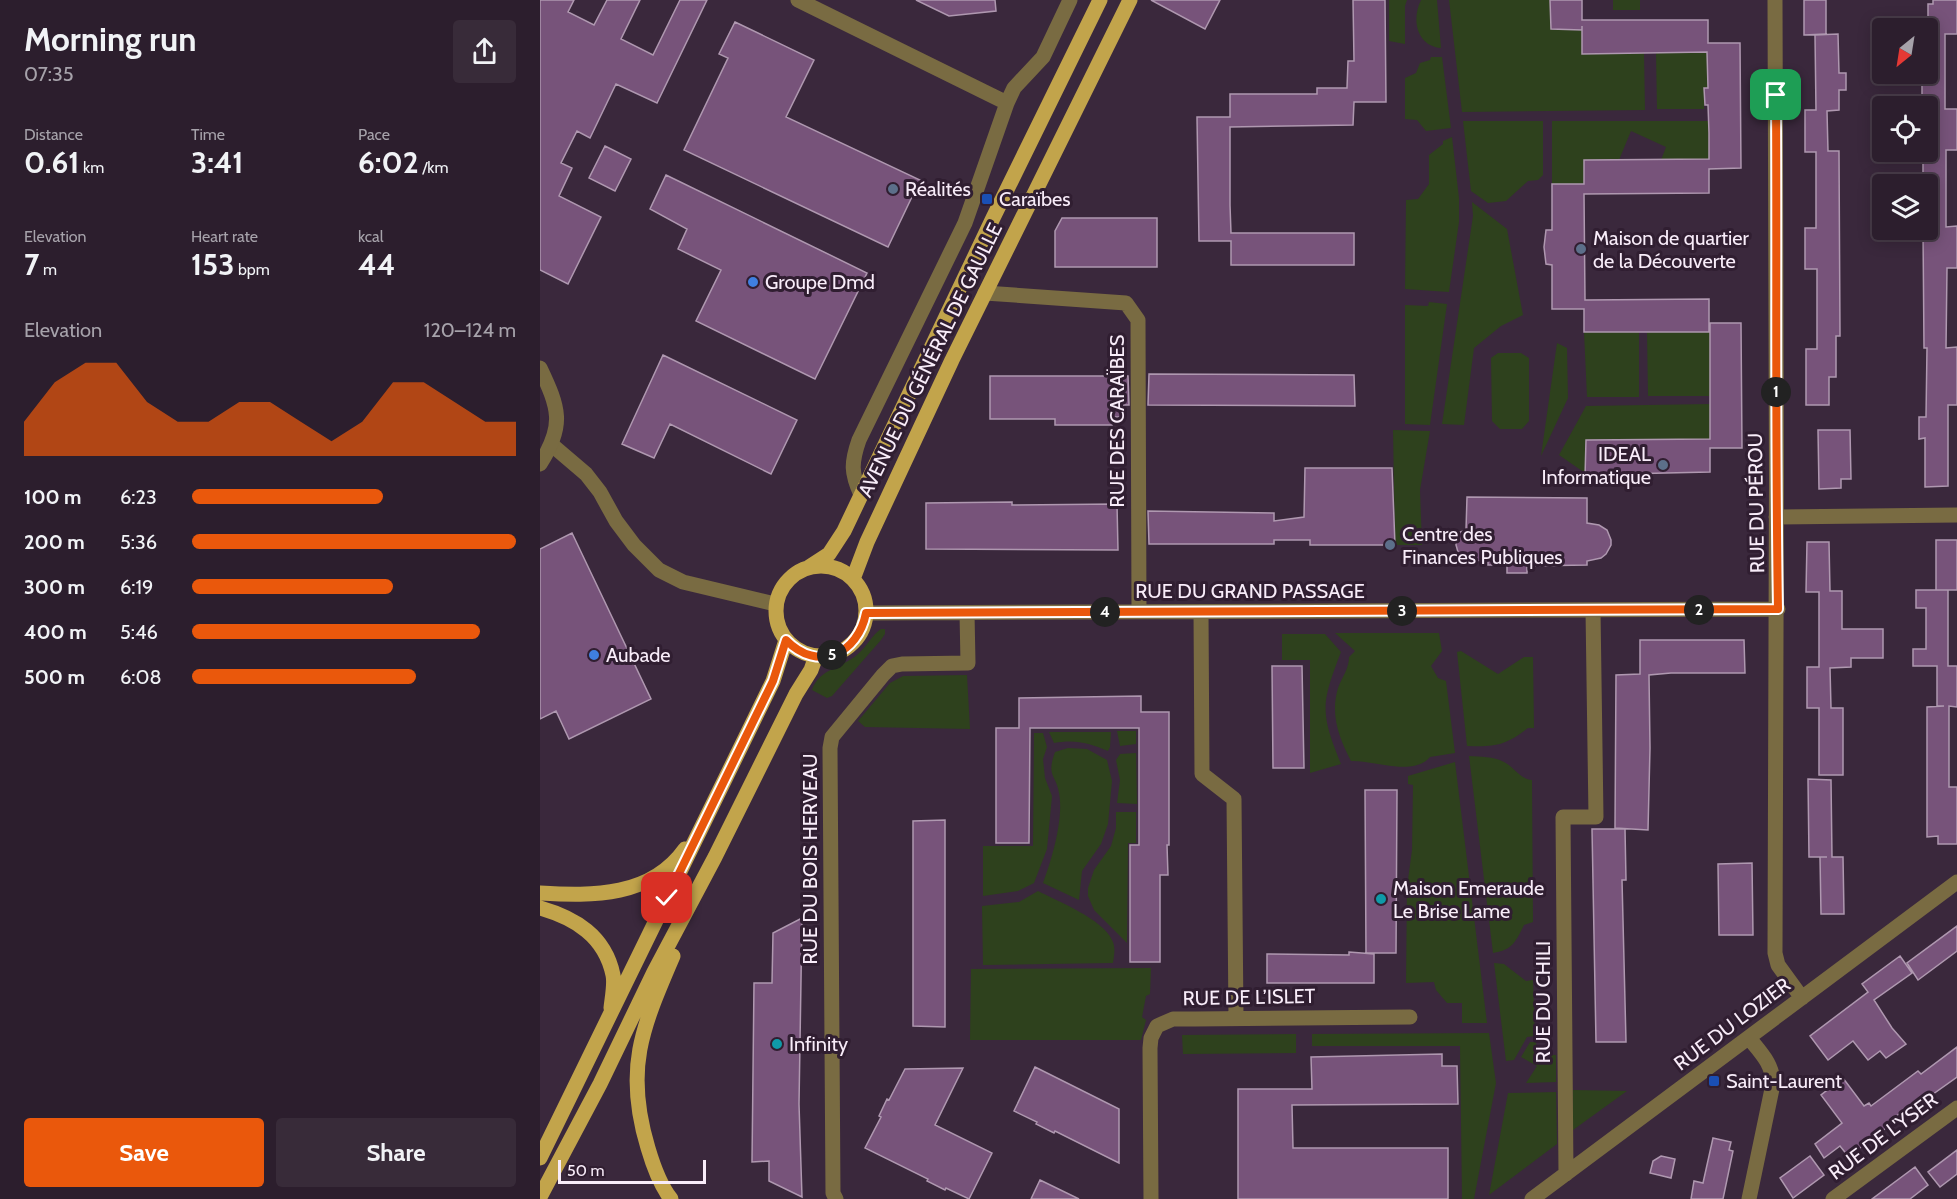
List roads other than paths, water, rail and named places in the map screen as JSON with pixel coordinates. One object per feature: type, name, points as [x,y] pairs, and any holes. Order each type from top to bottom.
[{"type":"main road","name":"AVENUE DU GÉNÉRAL DE GAULLE","points":[[809,567],[829,554],[844,531],[1100,0]]},
{"type":"main road","name":"AVENUE DU GÉNÉRAL DE GAULLE","points":[[853,579],[867,542],[985,293],[1130,0]]},
{"type":"main road","points":[[809,567],[830,567],[841,570],[853,579],[865,600],[866,613],[863,627],[856,640],[845,650],[831,655],[816,656],[800,651],[786,640],[775,617],[779,592],[786,581],[796,572],[809,567]]},
{"type":"main road","points":[[540,1158],[773,681],[786,640]]},
{"type":"main road","points":[[540,1197],[600,1084],[654,972],[715,857],[796,694],[811,670],[816,656]]},
{"type":"main road","points":[[540,893],[572,895],[614,893],[645,883],[663,873],[680,857],[704,823]]},
{"type":"main road","points":[[670,1199],[650,1157],[639,1119],[636,1071],[642,1033],[648,1015],[715,857]]},
{"type":"main road","points":[[540,908],[562,914],[585,927],[604,952],[614,976],[611,1016]]},
{"type":"street","points":[[798,0],[1007,103]]},
{"type":"street","name":"AVENUE DU GÉNÉRAL DE GAULLE","points":[[861,495],[855,482],[852,460],[859,440],[965,223],[1014,88],[1043,57],[1070,0]]},
{"type":"street","name":"RUE DU PÉROU","points":[[1775,0],[1778,609],[1775,952],[1782,971],[1802,998]]},
{"type":"street","name":"RUE DES CARAÏBES","points":[[985,293],[1126,303],[1138,320],[1138,612]]},
{"type":"street","points":[[540,368],[556,404],[556,433],[552,445],[540,464]]},
{"type":"street","points":[[552,445],[586,474],[634,545],[659,570],[683,582],[776,604]]},
{"type":"street","points":[[1776,517],[1957,515]]},
{"type":"street","name":"RUE DU GRAND PASSAGE","points":[[866,613],[1778,609]]},
{"type":"street","name":"RUE DU CHILI","points":[[1566,1173],[1563,817],[1596,817],[1593,610]]},
{"type":"street","points":[[1201,612],[1202,774],[1234,799],[1236,1018]]},
{"type":"street","name":"RUE DU BOIS HERVEAU","points":[[836,1199],[833,1193],[830,748],[832,738],[892,666],[968,663],[968,613]]},
{"type":"street","name":"RUE DU LOZIER","points":[[1532,1199],[1957,882]]},
{"type":"street","name":"RUE DE L’ISLET","points":[[1151,1199],[1151,1038],[1157,1026],[1173,1019],[1410,1017]]},
{"type":"street","points":[[1749,1038],[1770,1064],[1773,1072],[1773,1084],[1749,1199]]},
{"type":"street","name":"RUE DE L'YSER","points":[[1833,1199],[1957,1108]]},
{"type":"place","name":"Réalités","points":[[893,189]]},
{"type":"place","name":"Caraïbes","points":[[987,199]]},
{"type":"place","name":"Maison de quartier de la Découverte","points":[[1581,249]]},
{"type":"place","name":"Groupe Dmd","points":[[753,282]]},
{"type":"place","name":"IDEAL Informatique","points":[[1663,465]]},
{"type":"place","name":"Centre des Finances Publiques","points":[[1390,545]]},
{"type":"place","name":"Aubade","points":[[594,655]]},
{"type":"place","name":"Maison Emeraude Le Brise Lame","points":[[1381,899]]},
{"type":"place","name":"Infinity","points":[[777,1044]]},
{"type":"place","name":"Saint-Laurent","points":[[1714,1081]]}]
